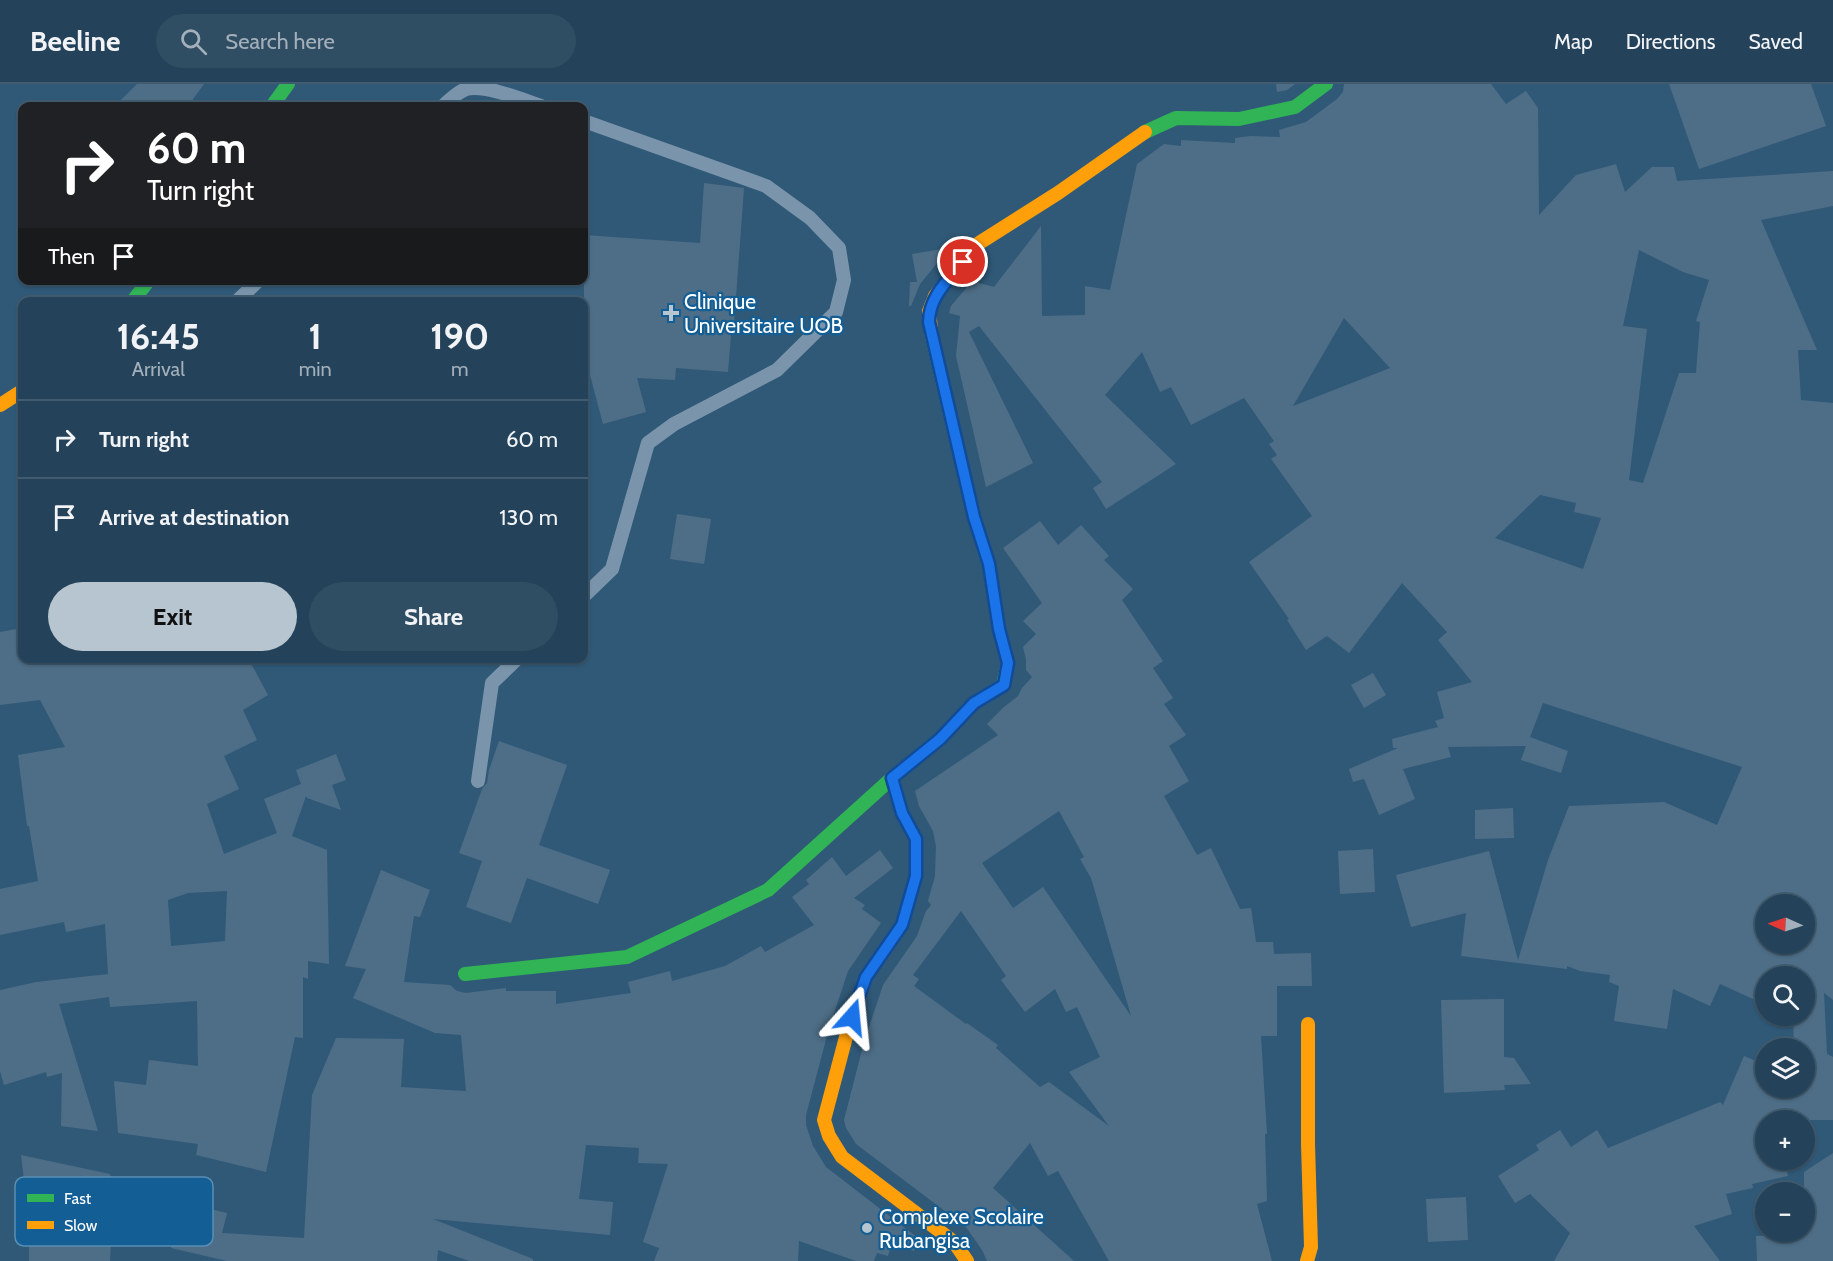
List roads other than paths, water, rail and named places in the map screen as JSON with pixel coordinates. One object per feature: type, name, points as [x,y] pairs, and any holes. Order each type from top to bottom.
[{"type":"main road","points":[[275,102],[288,84]]},
{"type":"main road","points":[[465,974],[627,957],[768,890],[892,778],[940,739],[974,703],[1004,685],[1008,663],[999,629],[989,564],[974,517],[929,322],[929,311],[935,296],[976,245],[1058,193],[1139,135],[1176,118],[1239,119],[1295,107],[1326,84]]},
{"type":"main road","points":[[0,405],[18,394]]},
{"type":"main road","points":[[892,778],[902,813],[916,839],[916,876],[902,925],[866,977],[846,1037],[824,1120],[829,1136],[842,1157],[954,1242],[967,1261]]},
{"type":"main road","points":[[1307,1261],[1311,1247],[1308,1024]]},
{"type":"lane","points":[[448,102],[468,88],[490,88],[530,102]]},
{"type":"lane","points":[[588,122],[766,186],[810,218],[839,248],[844,280],[836,312],[777,370],[674,424],[648,442],[612,569],[588,592]]},
{"type":"lane","points":[[241,297],[254,285]]},
{"type":"lane","points":[[477,781],[492,683],[513,663]]},
{"type":"place","name":"Clinique Universitaire UOB","points":[[671,313]]},
{"type":"place","name":"Complexe Scolaire Rubangisa","points":[[867,1228]]}]
